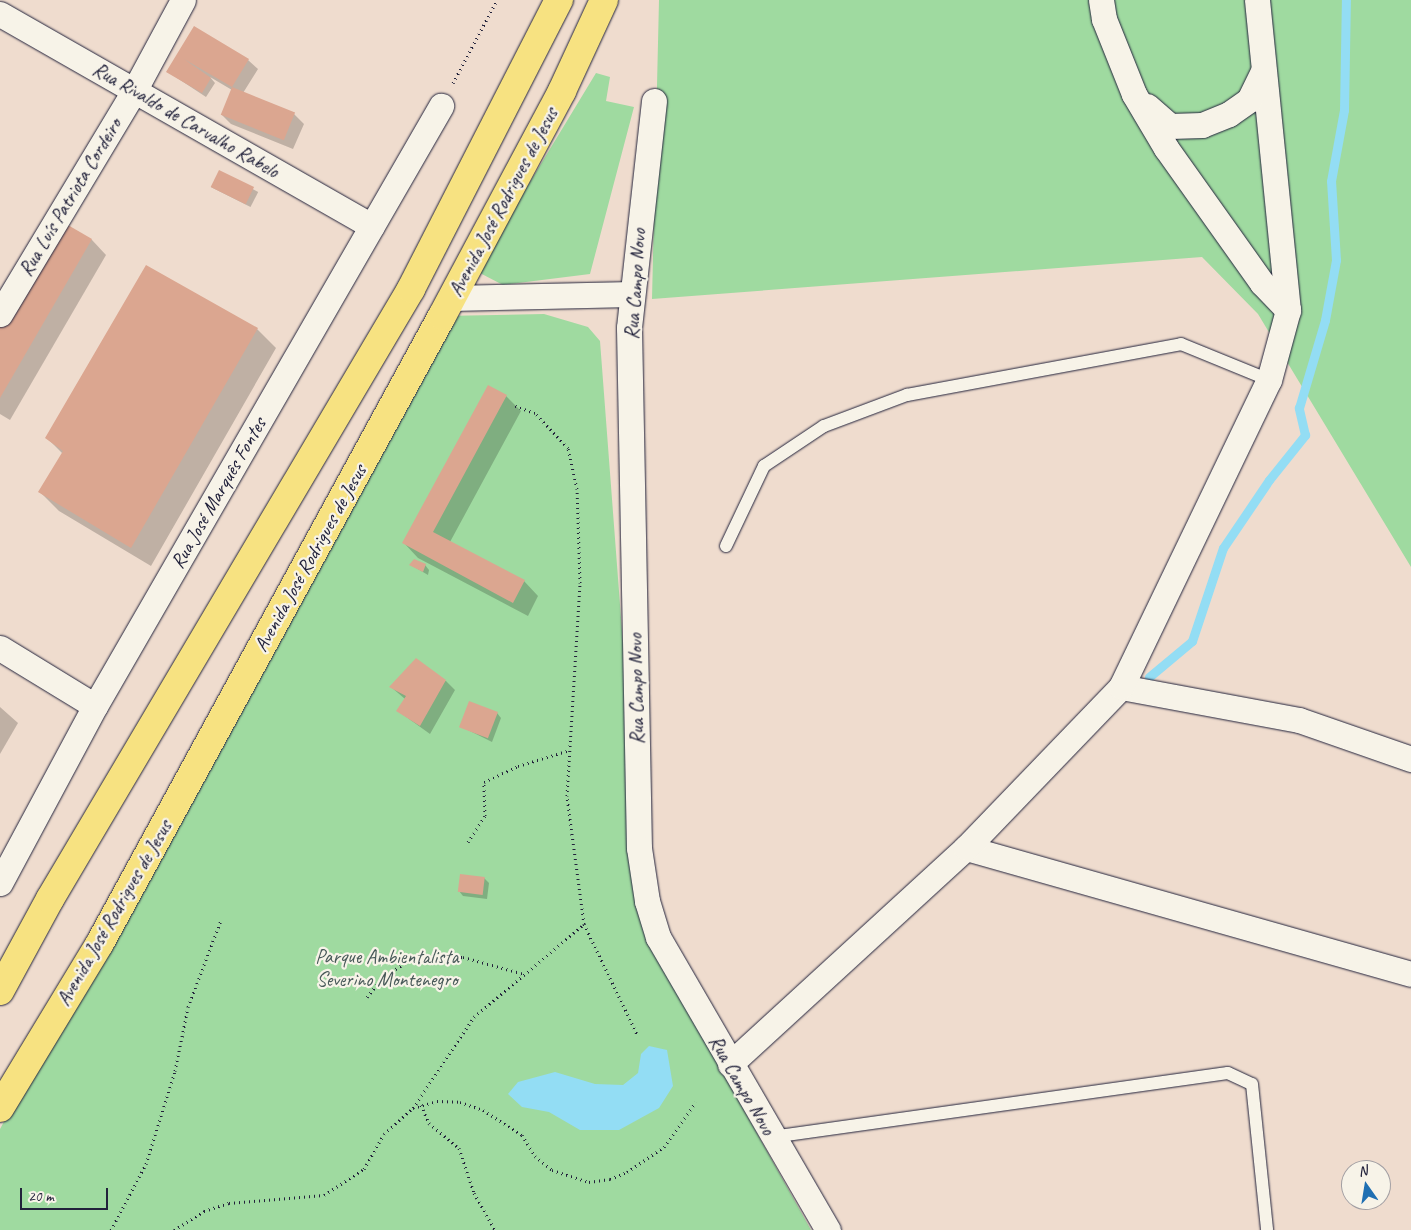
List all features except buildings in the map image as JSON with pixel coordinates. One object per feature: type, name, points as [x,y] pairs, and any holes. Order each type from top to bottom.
[{"type":"main road","name":"Avenida José Rodrigues de Jesus","points":[[0,991],[50,899],[411,289],[559,0]]},
{"type":"main road","name":"Avenida José Rodrigues de Jesus","points":[[0,1108],[100,943],[452,298],[562,91],[604,0]]},
{"type":"street","name":"Rua Luís Patriota Cordeiro","points":[[0,314],[134,91],[183,0]]},
{"type":"street","points":[[1101,0],[1104,19],[1134,94],[1166,148],[1262,283],[1288,310]]},
{"type":"street","points":[[730,1064],[966,848],[1121,686],[1269,380],[1288,310],[1257,0]]},
{"type":"street","name":"Rua Rivaldo de Carvalho Rabelo","points":[[0,14],[372,226]]},
{"type":"street","points":[[1134,94],[1170,126],[1202,125],[1229,114],[1250,100],[1263,71]]},
{"type":"street","name":"Rua Campo Novo","points":[[654,102],[631,294],[639,848],[647,901],[658,936],[772,1137],[828,1230]]},
{"type":"street","name":"Rua José Marquês Fontes","points":[[0,883],[95,706],[440,106]]},
{"type":"street","points":[[452,298],[631,294]]},
{"type":"street","points":[[0,648],[95,706]]},
{"type":"street","points":[[1121,686],[1299,720],[1411,759]]},
{"type":"street","points":[[966,848],[1411,974]]},
{"type":"lane","points":[[726,546],[764,466],[824,426],[907,395],[1181,344],[1269,380]]},
{"type":"lane","points":[[772,1137],[1228,1073],[1252,1084],[1267,1230]]},
{"type":"path","points":[[440,106],[497,0]]},
{"type":"path","points":[[514,405],[535,413],[568,448],[577,489],[580,583],[567,796],[584,924],[637,1034]]},
{"type":"path","points":[[468,842],[485,816],[484,782],[518,766],[570,750]]},
{"type":"path","points":[[111,1230],[146,1164],[174,1070],[188,1007],[221,920]]},
{"type":"path","points":[[174,1230],[204,1211],[229,1203],[324,1195],[364,1169],[384,1134],[414,1108],[474,1017],[584,924]]},
{"type":"path","points":[[368,997],[383,977],[416,956],[463,957],[525,974]]},
{"type":"path","points":[[414,1108],[437,1101],[460,1102],[483,1110],[522,1135],[535,1156],[552,1170],[589,1182],[610,1179],[627,1172],[664,1148],[685,1122],[696,1102]]},
{"type":"path","points":[[421,1105],[429,1124],[459,1148],[474,1193],[495,1230]]},
{"type":"green space","points":[[659,0],[1411,0],[1411,567],[1258,314],[1202,257],[652,299]]},
{"type":"green space","points":[[596,73],[610,77],[606,101],[634,107],[590,274],[503,285],[476,271]]},
{"type":"green space","name":"Parque Ambientalista Severino Montenegro","points":[[544,314],[588,327],[600,341],[623,644],[630,857],[691,1015],[811,1230],[0,1230],[0,1129],[442,316]]},
{"type":"water","points":[[649,1046],[667,1050],[673,1086],[659,1108],[619,1130],[580,1130],[549,1112],[522,1107],[508,1094],[518,1082],[555,1072],[595,1084],[623,1085],[638,1073],[641,1054]]},
{"type":"waterway","points":[[1149,677],[1192,641],[1223,548],[1269,480],[1305,435],[1299,408],[1325,320],[1336,260],[1331,181],[1344,110],[1346,0]]}]
